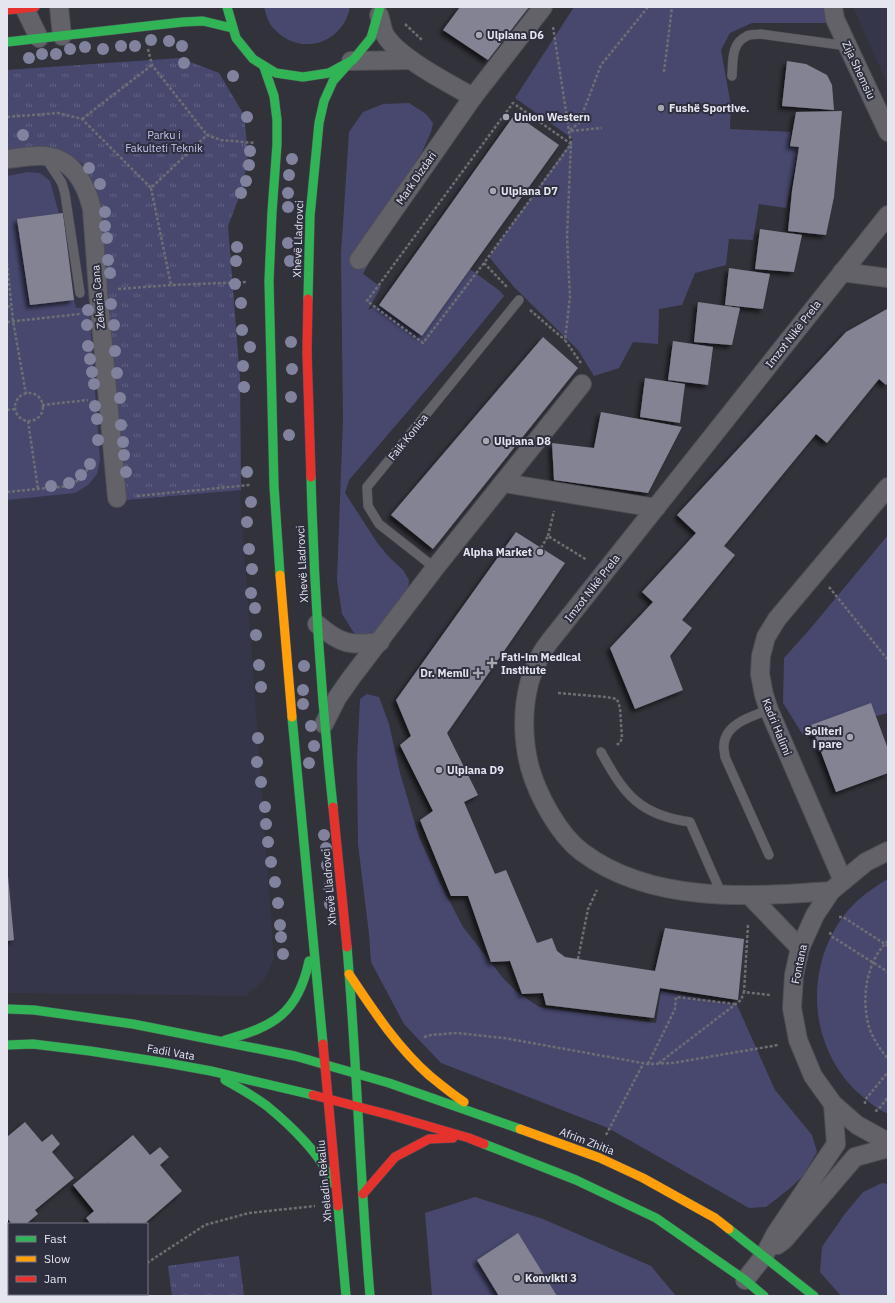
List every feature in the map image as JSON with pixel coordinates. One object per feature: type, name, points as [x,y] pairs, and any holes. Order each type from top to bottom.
[{"type":"main road","points":[[7,10],[28,7]]},
{"type":"main road","points":[[227,7],[228,15],[236,38],[256,61],[264,67],[286,76],[308,78],[331,73],[341,68],[363,50],[372,36],[380,11]]},
{"type":"main road","points":[[7,42],[190,21],[203,21],[232,28]]},
{"type":"main road","name":"Xhevë Lladrovci","points":[[351,61],[333,81],[324,101],[317,135],[310,216],[308,352],[313,553],[317,624],[324,724],[339,862],[356,1073]]},
{"type":"main road","name":"Xhevë Lladrovci","points":[[264,67],[274,96],[277,120],[269,281],[274,486],[285,637],[324,1064]]},
{"type":"main road","points":[[220,1041],[243,1036],[265,1028],[281,1016],[293,1004],[301,992],[307,976],[312,936]]},
{"type":"main road","points":[[349,973],[375,1014],[399,1046],[448,1092],[487,1117]]},
{"type":"main road","name":"Fadil Vata","points":[[7,1009],[34,1010],[111,1021],[295,1056],[324,1064]]},
{"type":"main road","name":"Fadil Vata","points":[[7,1045],[32,1044],[167,1063],[211,1071],[328,1099]]},
{"type":"main road","name":"Afrim Zhitia","points":[[324,1064],[390,1083],[487,1117],[600,1158],[643,1178],[715,1218],[814,1296]]},
{"type":"main road","name":"Xheladin Rekaliu","points":[[324,1064],[346,1296]]},
{"type":"main road","points":[[211,1071],[266,1105],[291,1127],[315,1154],[329,1174],[337,1197]]},
{"type":"main road","points":[[356,1073],[365,1238],[370,1296]]},
{"type":"main road","points":[[328,1099],[468,1138],[576,1180],[656,1218],[744,1285],[764,1296]]},
{"type":"main road","points":[[363,1194],[395,1157],[422,1142],[429,1139],[468,1138]]},
{"type":"street","points":[[28,7],[39,38]]},
{"type":"street","points":[[59,7],[62,36]]},
{"type":"street","name":"Mark Dizdari","points":[[359,260],[473,97],[543,7]]},
{"type":"street","name":"Zija Shemsiu","points":[[833,7],[835,19],[888,132]]},
{"type":"street","points":[[380,11],[384,34],[395,47],[411,60],[473,97]]},
{"type":"street","points":[[351,61],[411,60]]},
{"type":"street","name":"Zekeria Cana","points":[[7,159],[45,156],[58,160],[71,168],[86,188],[92,209],[117,498]]},
{"type":"street","points":[[842,272],[888,215]]},
{"type":"street","points":[[842,272],[888,278]]},
{"type":"street","name":"Imzot Nikë Prela","points":[[837,886],[749,895],[722,895],[691,892],[642,882],[602,865],[581,851],[565,835],[548,810],[535,783],[526,753],[524,718],[529,684],[541,655],[565,622],[842,272]]},
{"type":"street","points":[[324,724],[337,698],[435,568],[582,384]]},
{"type":"street","points":[[504,483],[656,508]]},
{"type":"street","name":"Kadri Halimi","points":[[837,886],[768,710],[760,674],[761,656],[766,637],[777,619],[888,487]]},
{"type":"street","points":[[317,624],[328,634],[338,640],[362,644],[380,642]]},
{"type":"street","name":"Fontana","points":[[888,851],[866,862],[837,886],[815,915],[800,948],[794,976],[792,1008],[798,1040],[813,1076],[833,1104],[857,1125],[888,1142]]},
{"type":"street","points":[[749,895],[800,948]]},
{"type":"street","points":[[744,1285],[764,1256],[776,1233],[836,1144],[833,1104]]},
{"type":"street","points":[[764,1256],[784,1240],[855,1157],[888,1148]]},
{"type":"lane","points":[[732,76],[734,49],[740,41],[748,36],[760,34],[848,46]]},
{"type":"lane","points":[[45,156],[62,183],[65,194],[80,293]]},
{"type":"lane","name":"Faik Konica","points":[[435,568],[379,524],[368,506],[367,487],[519,300]]},
{"type":"lane","points":[[768,710],[741,721],[729,731],[724,743],[725,757],[769,855]]},
{"type":"lane","points":[[601,752],[626,793],[641,806],[673,820],[690,822],[722,895]]},
{"type":"path","points":[[570,131],[579,122],[600,65],[648,7]]},
{"type":"path","points":[[664,72],[672,7]]},
{"type":"path","points":[[402,21],[422,40]]},
{"type":"path","points":[[552,22],[571,144],[567,237],[570,297],[565,340]]},
{"type":"path","points":[[82,119],[152,65],[206,135],[221,140],[277,144]]},
{"type":"path","points":[[512,103],[571,144],[484,263],[423,343],[367,301],[512,103]]},
{"type":"path","points":[[7,116],[58,113],[82,119],[151,188],[171,285]]},
{"type":"path","points":[[570,131],[602,128]]},
{"type":"path","points":[[151,188],[206,135]]},
{"type":"path","points":[[7,263],[13,321],[26,394]]},
{"type":"path","points":[[484,263],[519,300],[565,340],[589,374],[582,384]]},
{"type":"path","points":[[98,291],[171,285],[269,281]]},
{"type":"path","points":[[7,307],[11,306]]},
{"type":"path","points":[[7,322],[83,314]]},
{"type":"path","points":[[26,394],[33,394],[39,398],[42,405],[42,410],[37,418],[28,421],[18,416],[15,409],[15,405],[19,398],[26,394]]},
{"type":"path","points":[[42,405],[90,399],[90,407]]},
{"type":"path","points":[[7,410],[15,409]]},
{"type":"path","points":[[28,421],[38,489]]},
{"type":"path","points":[[7,492],[69,486],[80,479],[88,470],[93,457]]},
{"type":"path","points":[[117,498],[250,485]]},
{"type":"path","points":[[541,548],[548,536],[554,510]]},
{"type":"path","points":[[548,536],[593,564]]},
{"type":"path","points":[[817,572],[888,660]]},
{"type":"path","points":[[558,692],[606,696],[617,699],[620,708],[622,738]]},
{"type":"path","points":[[578,959],[588,909],[597,890]]},
{"type":"path","points":[[837,918],[843,917],[888,946]]},
{"type":"path","points":[[658,1064],[741,1000],[744,992],[749,918]]},
{"type":"path","points":[[829,930],[831,936],[888,972]]},
{"type":"path","points":[[888,941],[884,944],[873,962],[866,984],[865,1006],[869,1028],[879,1048],[888,1058]]},
{"type":"path","points":[[744,992],[770,995]]},
{"type":"path","points":[[648,1064],[675,1009],[676,997],[735,1004]]},
{"type":"path","points":[[399,1046],[409,1041],[431,1035],[456,1033],[504,1038],[623,1059],[643,1064],[658,1064],[673,1063],[767,1047],[798,1040]]},
{"type":"path","points":[[606,1135],[643,1064]]},
{"type":"path","points":[[865,1107],[865,1100],[888,1072]]},
{"type":"path","points":[[872,1111],[878,1110],[888,1097]]},
{"type":"path","points":[[148,1262],[205,1225],[249,1213],[320,1205]]},
{"type":"shaded area","points":[[853,7],[888,7],[888,86]]},
{"type":"shaded area","points":[[180,58],[219,73],[244,115],[248,154],[243,187],[228,226],[240,378],[241,506],[274,959],[264,980],[246,996],[7,993],[7,70]]},
{"type":"green space","points":[[264,7],[350,7],[346,20],[339,30],[330,38],[308,44],[296,43],[284,38],[271,25]]},
{"type":"green space","points":[[574,7],[824,7],[826,23],[752,23],[730,33],[721,50],[731,106],[730,129],[791,132],[789,146],[799,147],[786,208],[759,204],[753,240],[729,239],[726,265],[695,273],[682,305],[659,309],[658,344],[633,342],[619,368],[594,376],[578,350],[514,287],[489,257],[573,139],[515,98]]},
{"type":"green space","name":"Parku i Fakulteti Teknik","points":[[180,58],[219,73],[244,115],[248,154],[243,187],[228,226],[240,378],[241,490],[126,500],[97,207],[92,180],[83,164],[64,152],[7,156],[7,70]]},
{"type":"green space","points":[[409,103],[426,114],[433,123],[431,132],[422,152],[359,251],[370,261],[363,274],[381,287],[368,310],[379,305],[422,336],[470,269],[500,291],[504,296],[450,362],[349,480],[345,493],[378,544],[403,570],[409,580],[408,592],[379,631],[366,637],[354,633],[342,614],[337,580],[343,420],[341,254],[349,132],[363,112],[383,104]]},
{"type":"green space","points":[[28,172],[40,173],[50,181],[59,214],[18,219],[30,305],[74,300],[76,308],[89,307],[100,460],[97,474],[88,485],[75,493],[7,500],[7,176]]},
{"type":"green space","points":[[888,535],[888,713],[803,735],[783,703],[784,658]]},
{"type":"green space","points":[[367,694],[379,697],[389,724],[400,773],[419,837],[440,883],[463,927],[503,978],[516,991],[539,1007],[656,1023],[661,991],[737,1005],[775,1090],[812,1135],[817,1152],[803,1176],[789,1189],[766,1207],[749,1208],[608,1128],[441,1063],[404,1024],[371,962],[358,844],[357,761],[360,699]]},
{"type":"green space","points":[[888,879],[888,1114],[874,1106],[858,1093],[839,1071],[828,1050],[821,1028],[817,1006],[818,983],[822,960],[830,938],[842,918],[852,906],[869,891]]},
{"type":"green space","points":[[882,1183],[888,1184],[888,1296],[841,1296],[820,1272],[822,1247],[844,1215],[863,1192]]},
{"type":"green space","points":[[475,1197],[543,1219],[651,1266],[676,1296],[432,1296],[425,1213]]},
{"type":"green space","points":[[239,1256],[244,1296],[172,1296],[168,1266]]},
{"type":"building","name":"Ulpiana D6","points":[[460,7],[529,7],[488,60],[443,30]]},
{"type":"building","points":[[787,61],[806,64],[827,75],[832,85],[834,110],[782,106]]},
{"type":"building","points":[[842,111],[834,197],[826,235],[788,231],[792,191],[799,147],[790,146],[796,112]]},
{"type":"building","name":"Ulpiana D7","points":[[515,114],[559,145],[422,336],[379,305]]},
{"type":"building","points":[[63,213],[74,300],[30,305],[17,219]]},
{"type":"building","points":[[760,229],[802,235],[794,272],[755,269]]},
{"type":"building","points":[[729,268],[770,274],[763,309],[725,305]]},
{"type":"building","points":[[698,302],[740,308],[732,345],[694,342]]},
{"type":"building","points":[[887,309],[888,382],[886,385],[879,379],[827,443],[816,434],[724,546],[735,555],[682,620],[692,628],[670,656],[683,690],[635,709],[610,648],[653,602],[642,592],[696,533],[677,515],[846,332]]},
{"type":"building","name":"Ulpiana D8","points":[[543,337],[578,368],[433,549],[391,515]]},
{"type":"building","points":[[673,341],[713,347],[708,385],[668,380]]},
{"type":"building","points":[[645,378],[685,384],[680,423],[640,417]]},
{"type":"building","points":[[601,412],[682,427],[648,493],[554,480],[552,443],[594,448]]},
{"type":"building","name":"Ulpiana D9","points":[[516,532],[565,563],[447,733],[478,795],[464,802],[495,874],[506,870],[537,943],[552,938],[557,951],[565,957],[655,971],[665,928],[744,939],[738,1000],[660,988],[654,1018],[546,1005],[543,993],[522,994],[510,961],[491,962],[468,896],[451,896],[420,820],[433,811],[400,745],[411,736],[396,700]]},
{"type":"building","name":"Soliteri i pare","points":[[871,703],[888,749],[888,773],[836,792],[811,725]]},
{"type":"building","points":[[7,876],[14,940],[7,941]]},
{"type":"building","points":[[25,1122],[42,1142],[52,1134],[60,1144],[52,1152],[74,1178],[35,1210],[38,1214],[27,1223],[11,1223],[7,1218],[7,1137]]},
{"type":"building","points":[[133,1135],[150,1155],[160,1147],[169,1157],[160,1165],[182,1191],[145,1223],[90,1223],[86,1218],[94,1211],[73,1185]]},
{"type":"building","name":"Konvikti 3","points":[[518,1233],[557,1296],[499,1296],[477,1260]]},
{"type":"building","points":[[7,1245],[8,1295],[64,1295],[7,1296]]},
{"type":"traffic: fast","points":[[227,7],[236,38],[253,59],[276,73],[303,77],[329,73],[353,60],[371,38],[380,7]]},
{"type":"traffic: fast","points":[[7,42],[183,22],[203,21],[232,28]]},
{"type":"traffic: fast","points":[[308,299],[310,216],[319,123],[324,101],[333,81],[351,61]]},
{"type":"traffic: fast","points":[[264,67],[274,96],[277,120],[269,281],[274,486],[280,575]]},
{"type":"traffic: fast","points":[[311,477],[319,642],[333,807]]},
{"type":"traffic: fast","points":[[292,717],[323,1044]]},
{"type":"traffic: fast","points":[[347,947],[370,1296]]},
{"type":"traffic: fast","points":[[225,1040],[257,1029],[270,1023],[281,1015],[291,1005],[298,993],[309,961]]},
{"type":"traffic: fast","points":[[7,1009],[34,1010],[133,1024],[295,1056],[389,1083],[520,1129]]},
{"type":"traffic: fast","points":[[7,1045],[33,1044],[167,1063],[211,1071],[313,1095]]},
{"type":"traffic: fast","points":[[225,1080],[262,1102],[295,1131],[321,1162],[332,1183]]},
{"type":"traffic: fast","points":[[484,1144],[576,1180],[656,1218],[745,1280],[764,1296]]},
{"type":"traffic: fast","points":[[338,1206],[346,1296]]},
{"type":"traffic: fast","points":[[729,1229],[814,1296]]},
{"type":"traffic: slow","points":[[280,575],[292,717]]},
{"type":"traffic: slow","points":[[349,974],[386,1028],[407,1053],[430,1076],[464,1102]]},
{"type":"traffic: slow","points":[[520,1129],[600,1158],[643,1178],[715,1218],[729,1229]]},
{"type":"traffic: jam","points":[[7,10],[35,7]]},
{"type":"traffic: jam","points":[[308,299],[307,352],[311,477]]},
{"type":"traffic: jam","points":[[333,807],[347,947]]},
{"type":"traffic: jam","points":[[323,1044],[338,1206]]},
{"type":"traffic: jam","points":[[313,1095],[390,1115],[469,1138],[484,1144]]},
{"type":"traffic: jam","points":[[363,1194],[395,1157],[429,1139],[453,1138]]},
{"type":"place","name":"Ulpiana D6","points":[[479,35]]},
{"type":"place","name":"Fushë Sportive.","points":[[661,108]]},
{"type":"place","name":"Union Western","points":[[506,117]]},
{"type":"place","name":"Ulpiana D7","points":[[493,191]]},
{"type":"place","name":"Ulpiana D8","points":[[486,441]]},
{"type":"place","name":"Alpha Market","points":[[540,552]]},
{"type":"place","name":"Fati-im Medical Institute","points":[[492,663]]},
{"type":"place","name":"Dr. Memli","points":[[478,673]]},
{"type":"place","name":"Soliteri i pare","points":[[850,737]]},
{"type":"place","name":"Ulpiana D9","points":[[439,770]]},
{"type":"place","name":"Konvikti 3","points":[[517,1278]]}]
